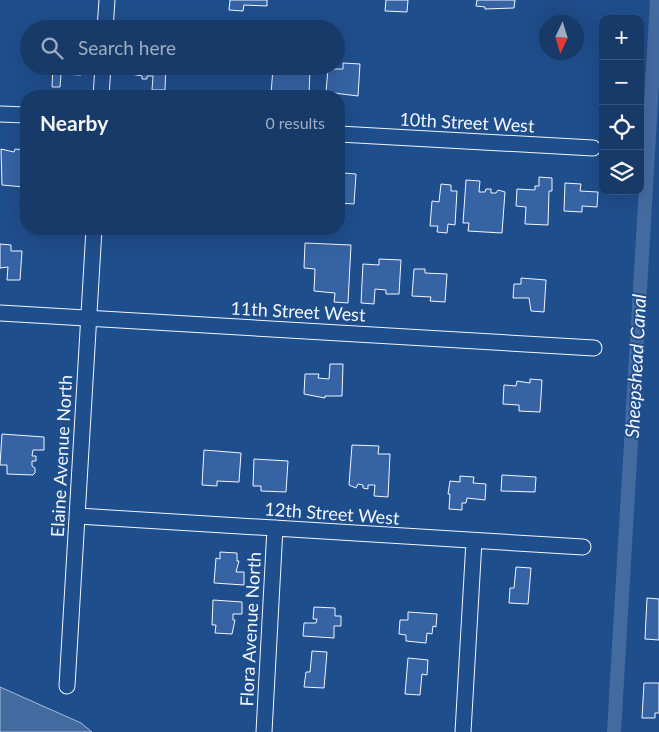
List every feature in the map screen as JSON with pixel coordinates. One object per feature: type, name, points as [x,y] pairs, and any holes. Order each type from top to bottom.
[{"type":"street","points":[[106,20],[107,0]]},
{"type":"street","points":[[101,90],[102,75]]},
{"type":"street","points":[[0,114],[20,115]]},
{"type":"street","name":"10th Street West","points":[[345,134],[593,148]]},
{"type":"street","name":"Elaine Avenue North","points":[[67,686],[78,516],[87,318],[94,235]]},
{"type":"street","name":"11th Street West","points":[[0,313],[594,348]]},
{"type":"street","name":"12th Street West","points":[[78,516],[583,547]]},
{"type":"street","name":"Flora Avenue North","points":[[264,732],[275,528]]},
{"type":"street","points":[[463,732],[474,541]]},
{"type":"water","points":[[0,687],[81,723],[92,732],[0,732]]},
{"type":"building","points":[[230,0],[267,0],[267,6],[244,5],[243,11],[229,10]]},
{"type":"building","points":[[386,0],[408,0],[407,12],[385,11]]},
{"type":"building","points":[[477,0],[515,0],[514,8],[485,9],[485,7],[476,6]]},
{"type":"building","points":[[345,63],[360,64],[358,96],[345,94],[345,90],[326,90],[327,75],[345,75]]},
{"type":"building","points":[[53,75],[61,75],[60,87],[52,87]]},
{"type":"building","points":[[136,75],[166,75],[165,90],[152,90],[153,76],[147,76],[147,79],[142,79],[142,76]]},
{"type":"building","points":[[272,75],[310,75],[309,90],[271,90]]},
{"type":"building","points":[[1,149],[14,152],[15,149],[20,149],[20,187],[2,185]]},
{"type":"building","points":[[345,173],[356,174],[354,204],[345,203]]},
{"type":"building","points":[[539,177],[552,178],[552,191],[549,191],[548,225],[525,224],[526,207],[516,206],[517,189],[535,190],[535,186],[539,186]]},
{"type":"building","points":[[466,180],[480,181],[479,192],[491,189],[491,193],[496,193],[498,190],[505,192],[502,233],[468,231],[469,223],[463,223]]},
{"type":"building","points":[[565,183],[581,184],[580,191],[598,192],[597,207],[582,206],[582,212],[564,211]]},
{"type":"building","points":[[441,184],[451,185],[451,191],[457,191],[455,225],[448,224],[447,233],[437,232],[438,226],[430,226],[432,201],[439,202]]},
{"type":"building","points":[[305,243],[351,245],[348,303],[334,302],[335,293],[314,291],[315,269],[304,268]]},
{"type":"building","points":[[0,244],[11,245],[11,251],[22,251],[20,280],[7,280],[8,267],[0,268]]},
{"type":"building","points":[[379,259],[401,260],[399,294],[386,294],[386,290],[375,289],[374,304],[361,303],[363,264],[379,265]]},
{"type":"building","points":[[414,269],[425,269],[425,273],[447,274],[445,302],[430,301],[431,297],[412,296]]},
{"type":"building","points":[[521,278],[546,280],[544,312],[531,311],[529,298],[513,298],[514,284],[521,284]]},
{"type":"building","points":[[330,364],[343,364],[342,396],[325,396],[325,398],[304,394],[305,374],[319,374],[318,378],[329,379]]},
{"type":"building","points":[[530,379],[542,380],[540,412],[519,411],[519,405],[503,404],[504,385],[516,386],[517,381],[530,383]]},
{"type":"building","points":[[2,434],[44,437],[44,450],[33,450],[32,456],[36,456],[36,461],[32,461],[32,466],[35,468],[33,475],[7,474],[7,465],[0,465]]},
{"type":"building","points":[[352,445],[379,446],[378,454],[390,454],[388,497],[374,496],[375,485],[368,485],[368,489],[363,488],[363,485],[358,484],[356,488],[349,485]]},
{"type":"building","points":[[204,450],[241,453],[239,482],[217,481],[217,486],[202,485]]},
{"type":"building","points":[[254,459],[288,461],[286,492],[261,491],[261,486],[253,486]]},
{"type":"building","points":[[502,475],[536,477],[535,492],[501,491]]},
{"type":"building","points":[[460,476],[474,477],[473,483],[486,484],[485,500],[467,498],[466,503],[462,503],[462,510],[449,509],[450,494],[448,494],[450,481],[460,482]]},
{"type":"building","points":[[220,552],[237,553],[237,561],[239,561],[236,572],[244,572],[244,585],[214,583],[216,558],[220,559]]},
{"type":"building","points":[[516,567],[531,568],[528,604],[509,603],[510,588],[514,588]]},
{"type":"building","points":[[647,598],[659,599],[659,640],[645,639]]},
{"type":"building","points":[[213,600],[242,602],[242,614],[233,614],[233,620],[235,620],[232,634],[215,633],[216,625],[212,625]]},
{"type":"building","points":[[314,607],[335,608],[335,616],[341,616],[341,626],[334,626],[334,638],[303,636],[304,623],[316,623],[317,619],[313,619]]},
{"type":"building","points":[[408,612],[437,614],[436,627],[433,626],[432,634],[427,633],[426,643],[406,641],[406,635],[399,634],[400,620],[408,620]]},
{"type":"building","points":[[312,651],[327,652],[324,688],[304,687],[306,672],[310,672]]},
{"type":"building","points":[[408,658],[428,660],[427,675],[422,674],[420,695],[405,694]]},
{"type":"building","points":[[644,683],[659,683],[659,713],[655,713],[655,718],[642,718]]},
{"type":"waterway","name":"Sheepshead Canal","points":[[614,732],[657,0]]}]
